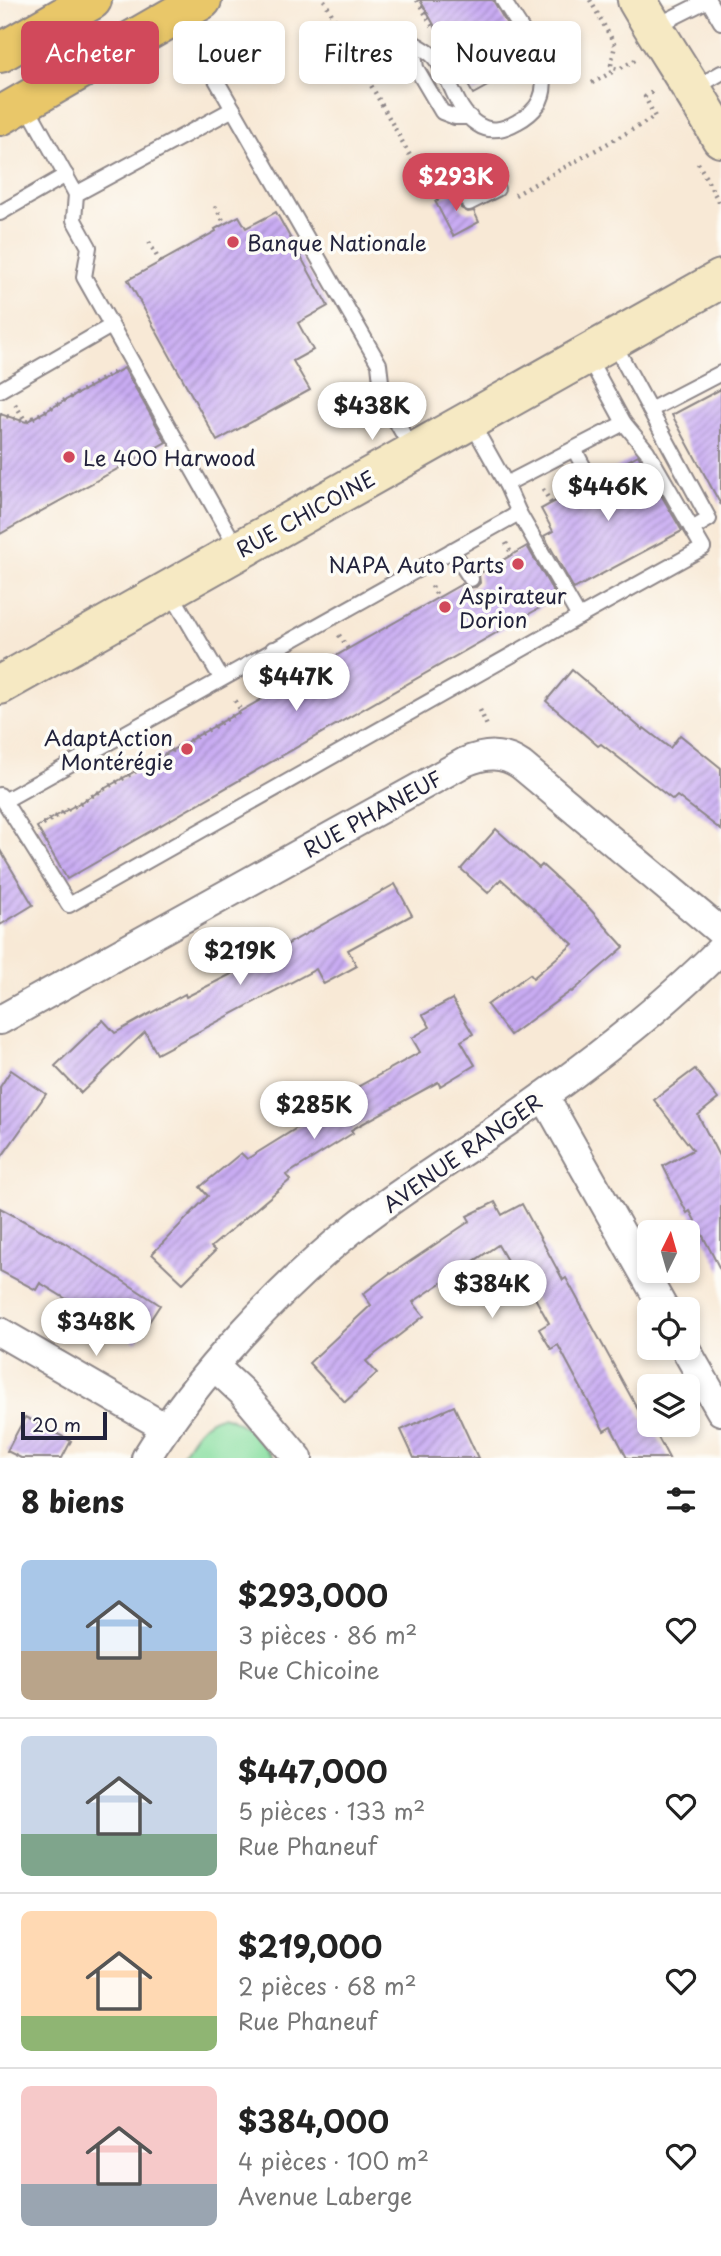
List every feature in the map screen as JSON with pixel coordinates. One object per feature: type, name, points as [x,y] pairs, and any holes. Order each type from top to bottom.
[{"type":"highway","points":[[0,53],[92,0]]},
{"type":"highway","points":[[13,109],[190,7]]},
{"type":"street","points":[[645,28],[692,83],[721,138]]},
{"type":"street","name":"RUE CHICOINE","points":[[0,685],[721,279]]},
{"type":"street","name":"RUE PHANEUF","points":[[0,1020],[465,762],[491,755],[502,755],[521,765],[721,932]]},
{"type":"street","name":"AVENUE RANGER","points":[[146,1458],[166,1428],[215,1367],[281,1294],[346,1235],[544,1096],[656,1009],[721,949]]},
{"type":"street","points":[[544,1096],[657,1297]]},
{"type":"street","points":[[0,1332],[166,1428]]},
{"type":"street","points":[[692,1360],[721,1411]]},
{"type":"street","points":[[215,1367],[242,1392],[298,1458]]},
{"type":"lane","points":[[417,45],[434,57],[470,117],[482,127],[501,129],[528,116],[538,106],[544,71],[503,0]]},
{"type":"lane","points":[[645,28],[708,0],[721,22]]},
{"type":"lane","points":[[190,7],[233,109],[379,364],[383,399],[414,452]]},
{"type":"lane","points":[[417,70],[442,112],[455,117],[470,117]]},
{"type":"lane","points":[[13,109],[66,176],[76,194],[74,220],[89,247],[85,277],[238,550]]},
{"type":"lane","points":[[76,194],[233,109]]},
{"type":"lane","points":[[0,213],[66,176]]},
{"type":"lane","points":[[469,203],[496,189]]},
{"type":"lane","points":[[0,390],[111,326]]},
{"type":"lane","points":[[599,348],[650,410],[709,519],[692,528]]},
{"type":"lane","points":[[519,513],[2,798],[69,905],[703,548],[646,451],[624,423],[599,348]]},
{"type":"lane","points":[[650,410],[721,373]]},
{"type":"lane","points":[[470,420],[519,513],[579,617]]},
{"type":"lane","points":[[506,484],[624,423]]},
{"type":"lane","points":[[574,449],[591,481]]},
{"type":"lane","points":[[453,550],[471,579]]},
{"type":"lane","points":[[169,590],[221,678]]},
{"type":"lane","points":[[273,649],[290,682]]},
{"type":"path","points":[[324,0],[435,201]]},
{"type":"path","points":[[417,0],[431,24]]},
{"type":"path","points":[[590,0],[615,45],[611,65],[616,69]]},
{"type":"path","points":[[592,83],[616,69],[645,28]]},
{"type":"path","points":[[515,196],[654,117],[645,97],[647,94],[692,83]]},
{"type":"path","points":[[215,206],[225,224]]},
{"type":"path","points":[[149,242],[160,262]]},
{"type":"path","points":[[0,414],[26,422],[119,370]]},
{"type":"path","points":[[37,827],[241,710]]},
{"type":"path","points":[[480,710],[488,730]]},
{"type":"green space","points":[[221,1416],[244,1427],[274,1458],[180,1458],[202,1427]]},
{"type":"building","points":[[420,0],[493,0],[505,21],[432,21]]},
{"type":"building","points":[[467,84],[491,84],[473,94]]},
{"type":"building","points":[[461,188],[464,195],[460,202],[461,208],[468,212],[474,211],[479,222],[453,236],[435,201]]},
{"type":"building","points":[[276,212],[328,306],[298,323],[313,350],[293,361],[310,390],[217,441],[128,280],[239,216],[246,228]]},
{"type":"building","name":"Le 400 Harwood","points":[[124,368],[166,442],[0,534],[0,414],[26,422]]},
{"type":"building","points":[[721,389],[721,505],[672,415]]},
{"type":"building","points":[[638,455],[682,531],[574,589],[544,536],[553,531],[541,509],[583,486],[590,491],[596,489],[601,482],[600,477]]},
{"type":"building","points":[[527,546],[557,598],[67,879],[37,827],[283,687],[290,692],[296,690],[301,683],[299,677],[462,584],[467,588],[476,587],[480,583],[479,574]]},
{"type":"building","points":[[572,670],[643,730],[644,728],[670,748],[680,735],[721,768],[721,830],[677,796],[673,800],[601,744],[598,746],[546,701]]},
{"type":"building","points":[[496,829],[539,868],[542,865],[589,908],[624,947],[572,992],[510,1035],[487,1005],[530,974],[533,978],[573,944],[501,879],[488,893],[461,869]]},
{"type":"building","points":[[0,850],[33,905],[0,925]]},
{"type":"building","points":[[395,884],[412,915],[348,950],[357,966],[324,984],[316,969],[157,1054],[145,1032],[81,1093],[55,1066],[103,1020],[115,1033],[185,994],[186,997],[261,959]]},
{"type":"building","points":[[452,999],[473,1034],[461,1041],[475,1065],[440,1086],[438,1082],[351,1130],[353,1133],[286,1175],[290,1180],[211,1247],[215,1251],[183,1283],[152,1254],[208,1196],[200,1187],[241,1153],[247,1159],[356,1091],[354,1089],[420,1052],[412,1038],[430,1027],[423,1015]]},
{"type":"building","points":[[695,1069],[718,1099],[698,1115],[721,1160],[721,1271],[700,1230],[700,1220],[695,1220],[690,1211],[687,1213],[663,1166],[693,1150],[654,1100]]},
{"type":"building","points":[[11,1070],[46,1094],[0,1159],[0,1087]]},
{"type":"building","points":[[495,1202],[502,1215],[522,1204],[637,1408],[637,1437],[658,1437],[669,1458],[627,1458],[611,1427],[604,1431],[558,1345],[551,1349],[539,1329],[549,1323],[517,1266],[512,1269],[498,1245],[413,1302],[424,1316],[366,1361],[377,1373],[345,1402],[309,1363],[371,1305],[363,1294],[390,1273],[470,1221],[467,1216]]},
{"type":"building","points":[[0,1208],[63,1242],[160,1305],[136,1342],[40,1283],[36,1290],[0,1271]]},
{"type":"building","points":[[454,1406],[478,1458],[414,1458],[401,1430]]},
{"type":"building","points":[[25,1417],[71,1441],[62,1458],[21,1458],[7,1451]]},
{"type":"place","name":"Banque Nationale","points":[[233,242]]},
{"type":"place","name":"Le 400 Harwood","points":[[69,457]]},
{"type":"place","name":"NAPA Auto Parts","points":[[518,564]]},
{"type":"place","name":"Aspirateur Dorion","points":[[445,607]]},
{"type":"place","name":"AdaptAction Montérégie","points":[[187,749]]}]
